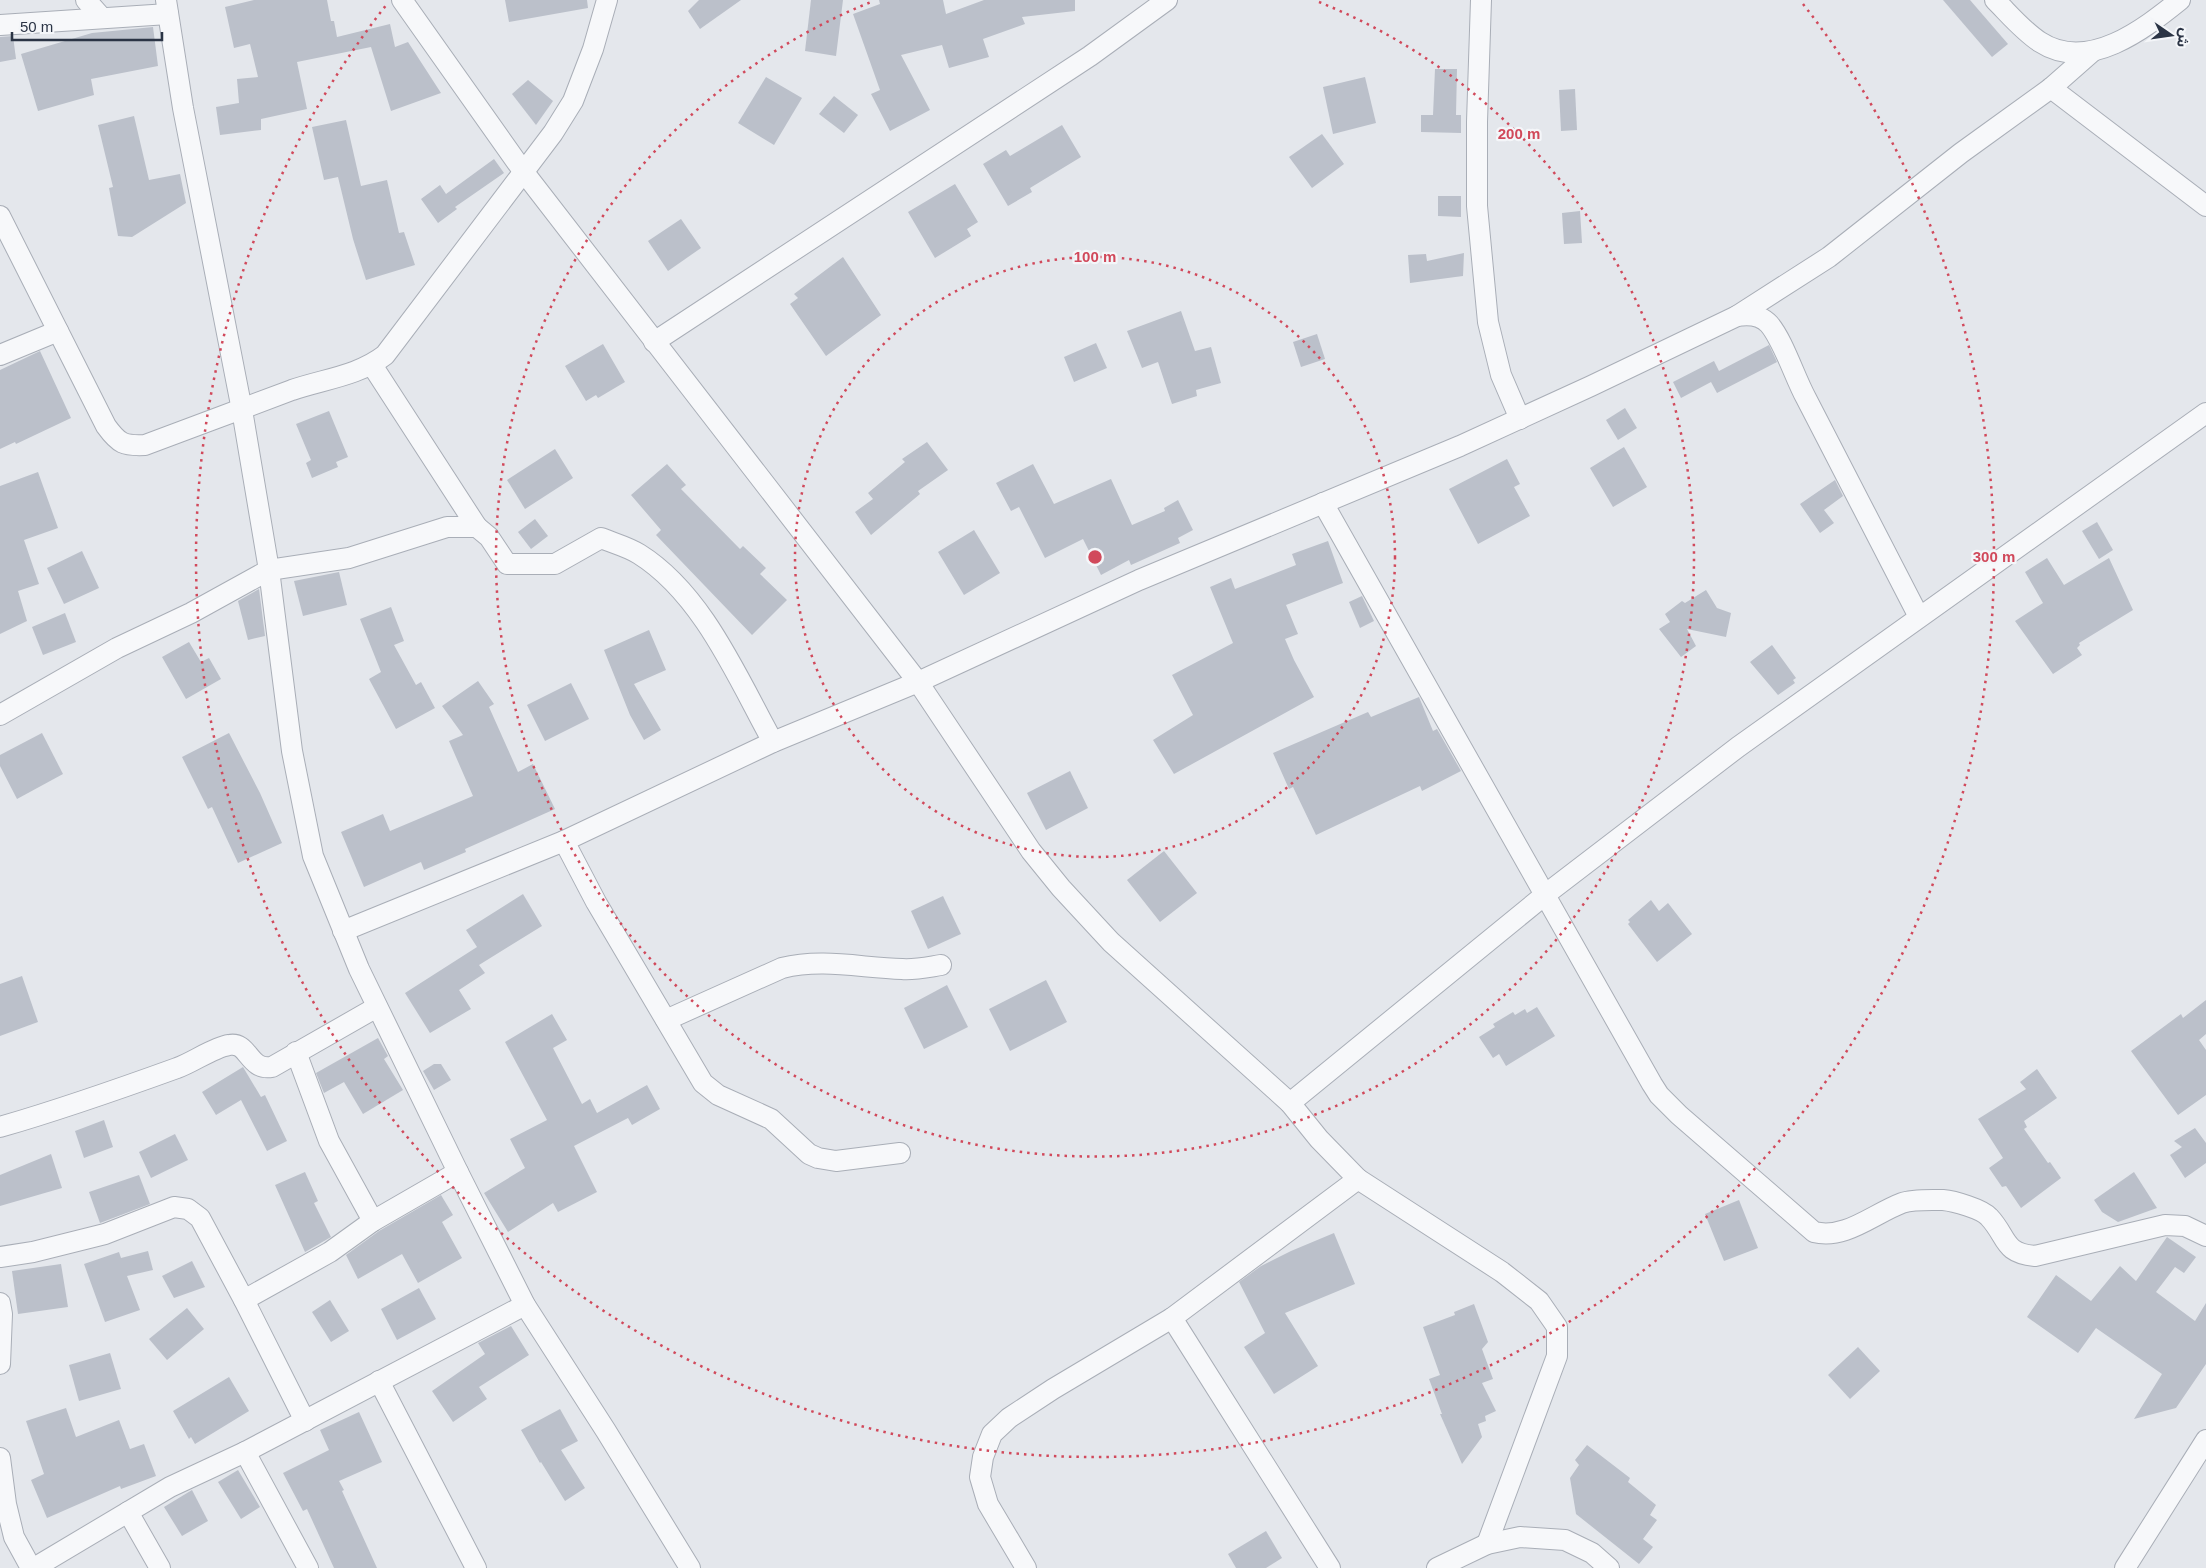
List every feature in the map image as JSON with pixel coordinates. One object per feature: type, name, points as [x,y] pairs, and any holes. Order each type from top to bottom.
[{"type":"street","points":[[86,0],[102,18]]},
{"type":"street","points":[[402,0],[523,171],[918,682],[1031,851],[1073,903],[1111,942],[1290,1104],[1319,1139],[1358,1179],[1502,1272],[1539,1301],[1557,1326],[1558,1356],[1488,1544]]},
{"type":"street","points":[[0,216],[106,426],[115,438],[124,445],[145,445],[294,390],[372,365],[385,355],[553,134],[573,101],[607,0]]},
{"type":"street","points":[[654,342],[1090,56],[1167,0]]},
{"type":"street","points":[[1481,0],[1477,122],[1478,216],[1488,322],[1501,375],[1520,419]]},
{"type":"street","points":[[1995,0],[2024,30],[2040,43],[2056,49],[2076,52],[2093,51],[2114,45],[2153,22],[2180,0]]},
{"type":"street","points":[[0,26],[102,18],[167,7],[183,108],[242,410],[269,570],[292,751],[314,856],[342,931],[377,1007],[525,1305],[606,1431],[690,1568]]},
{"type":"street","points":[[342,931],[564,840],[773,742],[918,682],[1140,580],[1520,419],[1737,316],[1829,258],[1961,153],[2051,88],[2093,51]]},
{"type":"street","points":[[2051,88],[2206,206]]},
{"type":"street","points":[[1737,316],[1746,315],[1761,318],[1776,335],[1800,387],[1919,617]]},
{"type":"street","points":[[0,355],[58,331]]},
{"type":"street","points":[[372,365],[477,527],[489,537],[507,564],[555,564],[601,538],[638,553],[652,563],[685,595],[711,630],[773,742]]},
{"type":"street","points":[[1290,1104],[1546,894],[1738,747],[2206,413]]},
{"type":"street","points":[[1323,503],[1546,894],[1597,990],[1659,1095],[1673,1110],[1814,1232],[1826,1235],[1838,1234],[1904,1202],[1945,1200],[1968,1206],[1988,1215],[2012,1250],[2024,1255],[2035,1256],[2165,1225],[2185,1226],[2206,1236]]},
{"type":"street","points":[[0,715],[117,648],[191,614],[269,570],[349,558],[447,527],[477,527]]},
{"type":"street","points":[[564,840],[596,902],[703,1083],[718,1095],[771,1119],[809,1154],[836,1161],[900,1153]]},
{"type":"street","points":[[666,1020],[782,968],[800,964],[818,962],[904,969],[941,965]]},
{"type":"street","points":[[0,1126],[124,1087],[181,1066],[229,1045],[237,1045],[245,1050],[258,1066],[264,1068],[272,1067],[377,1007]]},
{"type":"street","points":[[296,1052],[329,1141],[373,1221]]},
{"type":"street","points":[[244,1300],[330,1252],[373,1221],[458,1172]]},
{"type":"street","points":[[1026,1568],[988,1504],[980,1477],[982,1456],[992,1434],[1009,1418],[1053,1389],[1172,1318],[1358,1179]]},
{"type":"street","points":[[0,1257],[33,1252],[105,1234],[174,1207],[188,1209],[200,1218],[305,1421]]},
{"type":"street","points":[[0,1304],[2,1314],[0,1364]]},
{"type":"street","points":[[0,1458],[6,1504],[14,1537],[32,1568],[170,1487],[245,1452],[525,1305]]},
{"type":"street","points":[[1172,1318],[1330,1568]]},
{"type":"street","points":[[380,1381],[476,1568]]},
{"type":"street","points":[[2125,1568],[2206,1440]]},
{"type":"street","points":[[245,1452],[308,1568]]},
{"type":"street","points":[[128,1512],[160,1568]]},
{"type":"street","points":[[1437,1568],[1488,1544],[1520,1537],[1565,1540],[1592,1553],[1609,1568]]},
{"type":"building","points":[[254,0],[327,0],[331,21],[334,21],[337,37],[390,24],[395,47],[408,42],[441,93],[391,111],[371,47],[297,62],[307,109],[261,119],[261,130],[220,135],[216,107],[239,103],[237,79],[258,77],[250,44],[234,48],[225,7]]},
{"type":"building","points":[[505,0],[587,0],[588,8],[509,22]]},
{"type":"building","points":[[699,0],[741,0],[700,29],[688,11]]},
{"type":"building","points":[[811,0],[843,0],[836,56],[805,51]]},
{"type":"building","points":[[879,0],[943,0],[946,14],[984,0],[1075,0],[1075,11],[1022,17],[1025,24],[983,39],[989,57],[949,68],[942,45],[901,55],[930,110],[890,131],[871,94],[880,90],[853,14],[880,4]]},
{"type":"building","points":[[1943,0],[1970,0],[2008,44],[1992,57]]},
{"type":"building","points":[[153,27],[158,66],[91,79],[94,95],[38,111],[21,54],[92,33]]},
{"type":"building","points":[[13,36],[16,59],[0,62],[0,37]]},
{"type":"building","points":[[1435,69],[1457,69],[1456,115],[1461,115],[1461,133],[1421,132],[1421,115],[1433,115]]},
{"type":"building","points":[[766,77],[802,98],[774,145],[738,123]]},
{"type":"building","points":[[1365,77],[1376,123],[1333,134],[1323,87]]},
{"type":"building","points":[[528,80],[553,101],[536,125],[512,94]]},
{"type":"building","points":[[1575,89],[1577,130],[1561,131],[1559,90]]},
{"type":"building","points":[[834,96],[858,115],[844,133],[819,114]]},
{"type":"building","points":[[134,116],[149,180],[180,174],[186,203],[132,237],[118,236],[109,188],[113,187],[98,125]]},
{"type":"building","points":[[346,120],[361,186],[387,180],[399,233],[404,232],[415,265],[366,280],[353,239],[338,177],[324,180],[312,127]]},
{"type":"building","points":[[1062,125],[1081,157],[1030,188],[1032,192],[1008,206],[983,164],[1006,150],[1010,156]]},
{"type":"building","points":[[1322,134],[1344,164],[1312,188],[1289,157]]},
{"type":"building","points":[[494,159],[504,173],[455,207],[457,209],[438,223],[421,199],[440,185],[446,194]]},
{"type":"building","points":[[955,184],[978,222],[967,229],[971,236],[935,258],[908,212]]},
{"type":"building","points":[[1438,196],[1461,196],[1461,217],[1438,216]]},
{"type":"building","points":[[1580,211],[1582,243],[1564,244],[1562,213]]},
{"type":"building","points":[[681,219],[701,248],[668,271],[648,241]]},
{"type":"building","points":[[1464,253],[1463,276],[1410,283],[1408,255],[1426,254],[1427,261]]},
{"type":"building","points":[[843,257],[881,315],[826,356],[790,304],[798,298],[794,294]]},
{"type":"building","points":[[1181,311],[1195,351],[1211,347],[1221,383],[1196,390],[1197,396],[1172,404],[1158,362],[1142,368],[1127,331]]},
{"type":"building","points":[[1317,334],[1325,359],[1301,367],[1293,342]]},
{"type":"building","points":[[1096,343],[1107,368],[1074,382],[1064,357]]},
{"type":"building","points":[[603,344],[625,382],[598,398],[596,395],[586,401],[565,366]]},
{"type":"building","points":[[1769,345],[1777,362],[1717,393],[1711,382],[1681,398],[1673,382],[1714,361],[1719,371]]},
{"type":"building","points":[[40,351],[71,418],[16,444],[15,442],[0,449],[0,370]]},
{"type":"building","points":[[1625,408],[1637,428],[1618,440],[1606,420]]},
{"type":"building","points":[[329,411],[348,457],[336,462],[338,467],[312,478],[306,463],[311,460],[296,424]]},
{"type":"building","points":[[927,442],[948,470],[918,491],[920,494],[871,535],[855,512],[873,499],[868,493],[905,462],[902,459]]},
{"type":"building","points":[[1624,447],[1647,487],[1613,507],[1590,468]]},
{"type":"building","points":[[555,449],[573,478],[525,509],[507,480]]},
{"type":"building","points":[[1507,459],[1520,484],[1514,487],[1530,516],[1478,544],[1449,489]]},
{"type":"building","points":[[667,464],[686,485],[681,489],[740,549],[743,546],[766,568],[760,574],[787,600],[752,635],[656,535],[661,530],[631,495]]},
{"type":"building","points":[[1033,464],[1054,504],[1111,479],[1132,525],[1165,511],[1164,508],[1178,500],[1193,530],[1178,538],[1180,543],[1131,565],[1129,560],[1101,575],[1083,539],[1045,558],[1019,507],[1011,511],[996,483]]},
{"type":"building","points":[[38,472],[58,528],[24,540],[39,584],[18,591],[27,621],[0,634],[0,486]]},
{"type":"building","points":[[1835,480],[1843,496],[1824,510],[1834,523],[1820,533],[1800,504]]},
{"type":"building","points":[[535,519],[548,536],[531,549],[518,532]]},
{"type":"building","points":[[2097,522],[2113,550],[2099,559],[2082,531]]},
{"type":"building","points":[[974,530],[1000,573],[964,595],[938,552]]},
{"type":"building","points":[[1328,541],[1343,583],[1286,605],[1298,634],[1285,639],[1314,697],[1174,774],[1153,740],[1193,715],[1172,675],[1233,643],[1210,587],[1231,578],[1235,589],[1296,565],[1292,554]]},
{"type":"building","points":[[82,551],[99,588],[64,604],[47,568]]},
{"type":"building","points":[[2047,558],[2064,585],[2109,558],[2133,610],[2079,643],[2080,645],[2077,648],[2082,655],[2053,674],[2015,621],[2043,603],[2025,572]]},
{"type":"building","points":[[339,572],[347,605],[303,616],[294,581]]},
{"type":"building","points":[[259,589],[265,636],[248,640],[238,601]]},
{"type":"building","points":[[1706,590],[1717,608],[1731,613],[1726,637],[1687,629],[1696,646],[1681,657],[1659,629],[1670,622],[1665,614],[1682,601],[1685,603]]},
{"type":"building","points":[[1362,596],[1374,621],[1360,628],[1349,602]]},
{"type":"building","points":[[391,607],[404,641],[394,645],[416,685],[421,682],[435,708],[396,729],[369,679],[381,672],[360,619]]},
{"type":"building","points":[[65,613],[76,642],[43,655],[32,627]]},
{"type":"building","points":[[649,630],[666,670],[634,684],[661,730],[644,740],[630,715],[604,650]]},
{"type":"building","points":[[189,642],[201,662],[209,658],[221,679],[186,699],[162,657]]},
{"type":"building","points":[[1772,645],[1796,678],[1793,680],[1795,683],[1778,695],[1750,662]]},
{"type":"building","points":[[478,681],[494,704],[489,707],[518,772],[533,764],[555,809],[465,849],[466,852],[424,870],[421,862],[364,887],[341,832],[383,814],[390,831],[473,796],[449,741],[463,735],[442,706]]},
{"type":"building","points":[[571,683],[589,719],[545,741],[527,705]]},
{"type":"building","points":[[1419,697],[1433,731],[1437,729],[1461,771],[1422,791],[1420,786],[1316,835],[1293,787],[1289,789],[1273,753],[1368,712],[1371,717]]},
{"type":"building","points":[[42,733],[63,774],[17,799],[0,766],[0,755]]},
{"type":"building","points":[[229,733],[260,793],[282,843],[238,863],[212,807],[208,809],[182,757]]},
{"type":"building","points":[[1070,771],[1088,808],[1046,830],[1027,793]]},
{"type":"building","points":[[1164,851],[1197,893],[1160,922],[1127,880]]},
{"type":"building","points":[[523,894],[542,926],[479,965],[485,973],[459,990],[471,1009],[430,1033],[405,993],[477,947],[466,930]]},
{"type":"building","points":[[943,896],[961,934],[928,949],[911,911]]},
{"type":"building","points":[[1651,900],[1659,911],[1668,903],[1692,934],[1657,962],[1628,924],[1630,922],[1628,920]]},
{"type":"building","points":[[22,976],[38,1022],[0,1036],[0,984]]},
{"type":"building","points":[[1046,980],[1067,1022],[1010,1051],[989,1009]]},
{"type":"building","points":[[947,985],[968,1027],[924,1049],[904,1008]]},
{"type":"building","points":[[2206,1000],[2206,1034],[2199,1040],[2206,1050],[2206,1095],[2178,1115],[2131,1051],[2181,1014],[2183,1018]]},
{"type":"building","points":[[1537,1007],[1555,1036],[1506,1066],[1499,1054],[1493,1058],[1479,1037],[1495,1027],[1493,1024],[1513,1012],[1515,1015],[1525,1009],[1527,1013]]},
{"type":"building","points":[[552,1014],[567,1040],[553,1048],[582,1104],[590,1099],[597,1113],[647,1085],[660,1109],[632,1125],[628,1118],[574,1146],[597,1192],[558,1212],[553,1203],[508,1232],[484,1193],[525,1168],[510,1139],[547,1120],[505,1042]]},
{"type":"building","points":[[378,1038],[388,1056],[384,1059],[403,1090],[363,1114],[344,1082],[324,1093],[316,1073]]},
{"type":"building","points":[[434,1064],[441,1064],[451,1080],[434,1090],[423,1071]]},
{"type":"building","points":[[243,1067],[261,1097],[265,1095],[287,1141],[267,1151],[241,1100],[216,1115],[202,1092]]},
{"type":"building","points":[[2037,1069],[2057,1098],[2024,1121],[2027,1127],[2024,1129],[2061,1178],[2021,1208],[2006,1186],[2002,1187],[1989,1168],[2003,1158],[1978,1119],[2026,1089],[2020,1082]]},
{"type":"building","points":[[104,1120],[113,1147],[84,1158],[75,1131]]},
{"type":"building","points":[[2195,1128],[2206,1143],[2206,1163],[2185,1178],[2170,1155],[2182,1147],[2174,1141]]},
{"type":"building","points":[[175,1134],[188,1160],[151,1178],[139,1152]]},
{"type":"building","points":[[51,1154],[62,1188],[0,1206],[0,1175]]},
{"type":"building","points":[[305,1172],[318,1201],[314,1203],[331,1237],[305,1252],[275,1185]]},
{"type":"building","points":[[2134,1172],[2157,1208],[2118,1222],[2102,1212],[2094,1200]]},
{"type":"building","points":[[139,1175],[150,1204],[100,1223],[89,1192]]},
{"type":"building","points":[[441,1195],[453,1215],[442,1222],[462,1258],[418,1283],[402,1254],[358,1279],[346,1255],[379,1231]]},
{"type":"building","points":[[1739,1200],[1758,1248],[1724,1261],[1705,1214]]},
{"type":"building","points":[[1334,1233],[1355,1284],[1285,1313],[1318,1366],[1274,1394],[1244,1347],[1265,1333],[1239,1282],[1261,1266]]},
{"type":"building","points":[[2167,1237],[2196,1257],[2184,1273],[2175,1267],[2156,1292],[2195,1321],[2206,1303],[2206,1364],[2176,1408],[2134,1419],[2162,1374],[2096,1328],[2078,1353],[2027,1317],[2056,1275],[2091,1301],[2120,1266],[2136,1281]]},
{"type":"building","points":[[148,1251],[153,1270],[127,1276],[140,1310],[105,1322],[84,1264],[119,1252],[121,1258]]},
{"type":"building","points":[[192,1261],[205,1287],[174,1298],[162,1276]]},
{"type":"building","points":[[61,1264],[68,1307],[18,1314],[12,1271]]},
{"type":"building","points":[[419,1288],[436,1319],[397,1340],[381,1309]]},
{"type":"building","points":[[330,1300],[349,1331],[331,1342],[312,1312]]},
{"type":"building","points":[[1474,1304],[1488,1342],[1482,1349],[1493,1379],[1482,1383],[1496,1411],[1485,1416],[1486,1421],[1478,1424],[1482,1437],[1462,1464],[1440,1414],[1442,1414],[1429,1379],[1440,1375],[1423,1327],[1455,1315],[1454,1312]]},
{"type":"building","points":[[187,1308],[204,1329],[167,1360],[149,1339]]},
{"type":"building","points":[[511,1326],[529,1355],[479,1387],[487,1399],[453,1422],[432,1391],[485,1354],[478,1343]]},
{"type":"building","points":[[1858,1347],[1880,1371],[1850,1399],[1828,1375]]},
{"type":"building","points":[[110,1353],[121,1389],[79,1401],[69,1365]]},
{"type":"building","points":[[229,1377],[249,1411],[195,1444],[191,1437],[189,1439],[173,1411]]},
{"type":"building","points":[[66,1408],[76,1437],[119,1420],[130,1449],[144,1444],[156,1476],[121,1489],[120,1486],[47,1518],[31,1480],[44,1474],[26,1421]]},
{"type":"building","points":[[560,1409],[578,1441],[561,1450],[585,1488],[565,1501],[521,1430]]},
{"type":"building","points":[[359,1412],[382,1462],[339,1481],[377,1568],[334,1568],[307,1509],[303,1511],[283,1473],[329,1450],[320,1430]]},
{"type":"building","points":[[1587,1445],[1630,1478],[1628,1482],[1656,1505],[1650,1515],[1657,1520],[1643,1539],[1653,1547],[1639,1564],[1576,1514],[1570,1478],[1579,1465],[1575,1460]]},
{"type":"building","points":[[238,1470],[260,1507],[241,1519],[218,1482]]},
{"type":"building","points":[[192,1490],[208,1521],[182,1536],[164,1507]]},
{"type":"building","points":[[1266,1531],[1282,1558],[1266,1568],[1236,1568],[1228,1554]]}]
